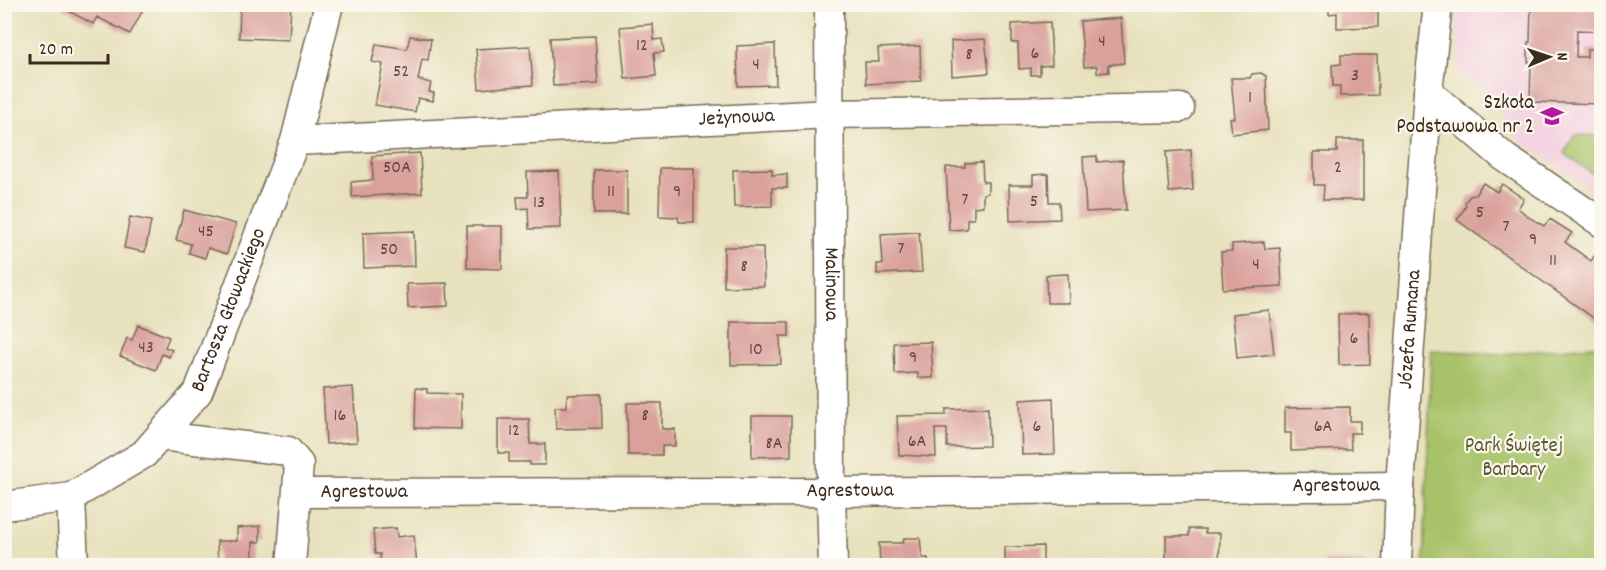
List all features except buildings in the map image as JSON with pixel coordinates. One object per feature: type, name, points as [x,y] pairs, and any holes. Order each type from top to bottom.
[{"type":"street","name":"Bartosza Głowackiego","points":[[4,506],[71,497],[144,454],[198,392],[295,141],[329,4]]},
{"type":"street","name":"Malinowa","points":[[829,4],[833,566]]},
{"type":"street","name":"Józefa Rumana","points":[[1397,566],[1400,486],[1428,92],[1438,4]]},
{"type":"street","points":[[1428,92],[1504,157],[1602,223]]},
{"type":"street","name":"Jeżynowa","points":[[295,141],[830,114],[1180,108]]},
{"type":"street","points":[[160,436],[288,451],[299,464],[291,566]]},
{"type":"street","name":"Agrestowa","points":[[298,494],[831,492],[1400,486]]},
{"type":"street","points":[[71,497],[74,566]]},
{"type":"shaded area","name":"Szkoła Podstawowa nr 2","points":[[1456,5],[1601,5],[1601,197],[1518,139],[1487,93],[1459,72]]},
{"type":"green space","points":[[1574,135],[1601,136],[1601,180],[1564,153]]},
{"type":"green space","name":"Park Świętej Barbary","points":[[1601,345],[1601,565],[1424,565],[1431,350],[1501,354]]},
{"type":"place","name":"Szkoła Podstawowa nr 2","points":[[1552,116]]}]
